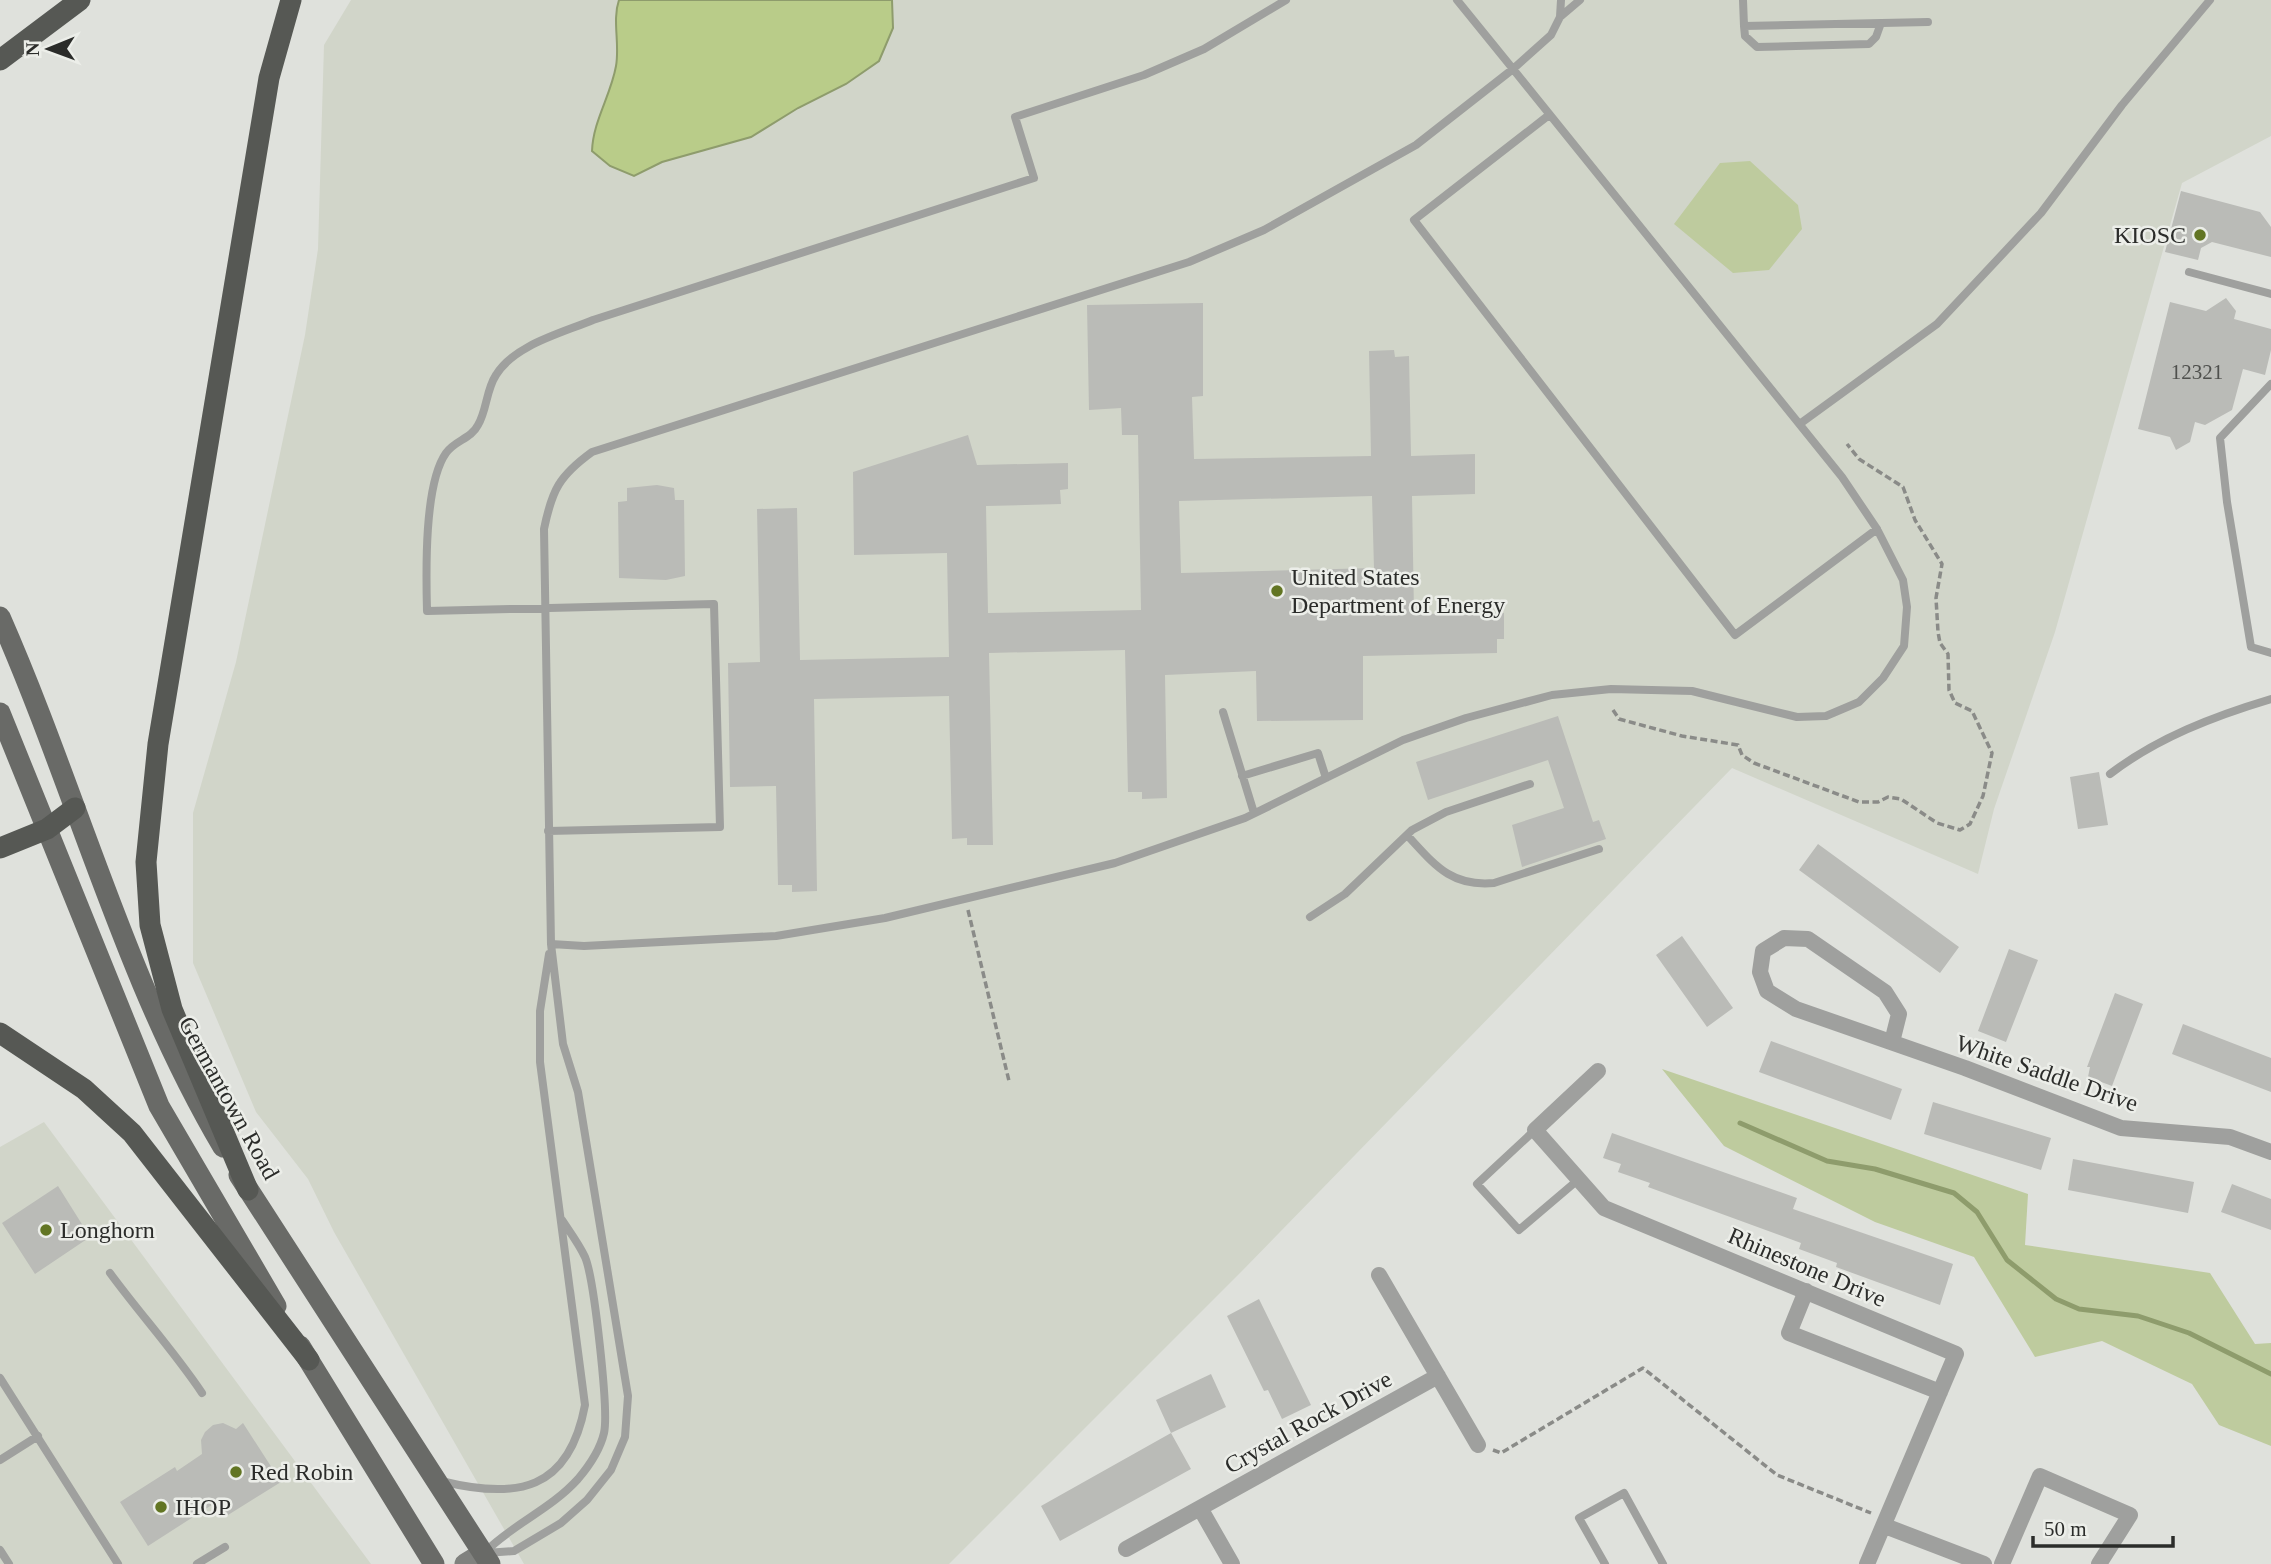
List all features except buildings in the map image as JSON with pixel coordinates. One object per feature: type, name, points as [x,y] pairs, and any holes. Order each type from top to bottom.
[{"type":"highway","points":[[0,60],[80,0]]},
{"type":"highway","points":[[248,1190],[172,1009],[150,925],[146,862],[158,744],[266,91],[291,0]]},
{"type":"highway","points":[[0,848],[47,829],[75,808]]},
{"type":"highway","points":[[0,1033],[84,1089],[132,1133],[309,1360]]},
{"type":"main road","name":"Germantown Road","points":[[0,617],[157,1021],[193,1097],[248,1190],[487,1558]]},
{"type":"main road","points":[[0,713],[159,1106],[309,1360],[434,1564]]},
{"type":"street","name":"White Saddle Drive","points":[[1892,1042],[1899,1014],[1885,992],[1808,939],[1784,938],[1763,951],[1760,972],[1767,991],[1796,1009],[2121,1128],[2231,1137],[2271,1152]]},
{"type":"street","points":[[1535,1130],[1598,1071]]},
{"type":"street","name":"Rhinestone Drive","points":[[1535,1130],[1604,1208],[1956,1354],[1867,1564]]},
{"type":"street","points":[[1379,1275],[1478,1446]]},
{"type":"street","points":[[1806,1291],[1789,1333],[1940,1392]]},
{"type":"street","name":"Crystal Rock Drive","points":[[1126,1549],[1438,1376]]},
{"type":"street","points":[[2002,1564],[2040,1476],[2130,1516],[2099,1564]]},
{"type":"street","points":[[1200,1508],[1232,1564]]},
{"type":"street","points":[[1886,1523],[1984,1564]]},
{"type":"street","points":[[465,1564],[487,1558]]},
{"type":"lane","points":[[548,831],[720,827],[714,604],[427,611],[425,551],[439,472],[445,453],[477,428],[496,374],[512,359],[539,342],[593,320],[1034,178],[1015,117],[1144,75],[1192,54],[1286,0]]},
{"type":"lane","points":[[551,944],[584,946],[776,936],[885,918],[1115,863],[1254,813],[1404,740],[1466,718],[1552,695],[1611,689],[1692,691],[1797,717],[1826,716],[1858,702],[1883,677],[1904,646],[1907,607],[1903,580],[1877,529],[1801,423],[1457,0]]},
{"type":"lane","points":[[1560,0],[1560,17]]},
{"type":"lane","points":[[487,1558],[514,1550],[561,1523],[611,1470],[625,1437],[628,1396],[578,1091],[563,1044],[551,944],[544,529],[551,493],[570,468],[592,452],[1189,262],[1264,230],[1416,145],[1513,69],[1551,35],[1560,17],[1580,0]]},
{"type":"lane","points":[[1743,0],[1744,26],[1750,43],[1758,47],[1869,44],[1876,37],[1881,23]]},
{"type":"lane","points":[[1801,423],[1937,324],[2041,213],[2122,105],[2210,0]]},
{"type":"lane","points":[[1744,26],[1928,22]]},
{"type":"lane","points":[[1549,115],[1414,220],[1735,635],[1877,529]]},
{"type":"lane","points":[[2189,272],[2271,294]]},
{"type":"lane","points":[[2271,384],[2220,438],[2227,502],[2251,647],[2271,653]]},
{"type":"lane","points":[[2110,774],[2161,741],[2231,711],[2271,699]]},
{"type":"lane","points":[[1223,712],[1254,813]]},
{"type":"lane","points":[[1242,776],[1318,753],[1326,778]]},
{"type":"lane","points":[[1310,916],[1345,894],[1407,835],[1446,812],[1530,784]]},
{"type":"lane","points":[[1407,835],[1446,874],[1476,884],[1494,883],[1599,849]]},
{"type":"lane","points":[[438,1480],[481,1491],[516,1489],[551,1473],[571,1452],[585,1405],[543,1093],[539,1035],[551,944]]},
{"type":"lane","points":[[1535,1130],[1477,1184],[1520,1230],[1578,1179]]},
{"type":"lane","points":[[487,1558],[504,1533],[548,1507],[576,1481],[588,1467],[604,1433],[606,1392],[586,1259],[559,1215]]},
{"type":"lane","points":[[110,1273],[141,1314],[174,1350],[202,1393]]},
{"type":"lane","points":[[0,1378],[118,1564]]},
{"type":"lane","points":[[0,1460],[38,1436]]},
{"type":"lane","points":[[1605,1564],[1579,1518],[1624,1493],[1663,1564]]},
{"type":"lane","points":[[197,1564],[225,1547]]},
{"type":"lane","points":[[0,1550],[9,1564]]},
{"type":"path","points":[[966,900],[1009,1081]]},
{"type":"path","points":[[1478,1446],[1502,1453],[1643,1368],[1777,1475],[1886,1523]]},
{"type":"shaded area","points":[[351,0],[2271,0],[2271,136],[2182,183],[2055,632],[1994,809],[1978,874],[1732,768],[1242,1271],[949,1564],[524,1564],[334,1232],[308,1179],[256,1112],[193,963],[193,813],[236,662],[305,335],[318,249],[324,45]]},
{"type":"shaded area","points":[[619,0],[892,0],[893,28],[879,61],[846,84],[798,108],[751,137],[662,162],[634,176],[610,166],[592,151],[595,129],[616,66],[616,16]]},
{"type":"shaded area","points":[[1750,161],[1798,205],[1802,229],[1769,270],[1733,273],[1674,224],[1720,163]]},
{"type":"shaded area","points":[[1662,1069],[2028,1194],[2025,1245],[2210,1273],[2255,1344],[2271,1343],[2271,1446],[2219,1425],[2192,1384],[2102,1341],[2035,1357],[1974,1257],[1875,1222],[1724,1146]]},
{"type":"shaded area","points":[[44,1122],[371,1564],[0,1564],[0,1147]]},
{"type":"waterway","points":[[1740,1123],[1827,1161],[1875,1169],[1954,1193],[1977,1212],[2007,1260],[2056,1299],[2079,1309],[2138,1316],[2189,1333],[2271,1374]]},
{"type":"place","name":"KIOSC","points":[[2200,235]]},
{"type":"place","name":"United States Department of Energy","points":[[1277,591]]},
{"type":"place","name":"Longhorn","points":[[46,1230]]},
{"type":"place","name":"Red Robin","points":[[236,1472]]},
{"type":"place","name":"IHOP","points":[[161,1507]]}]
